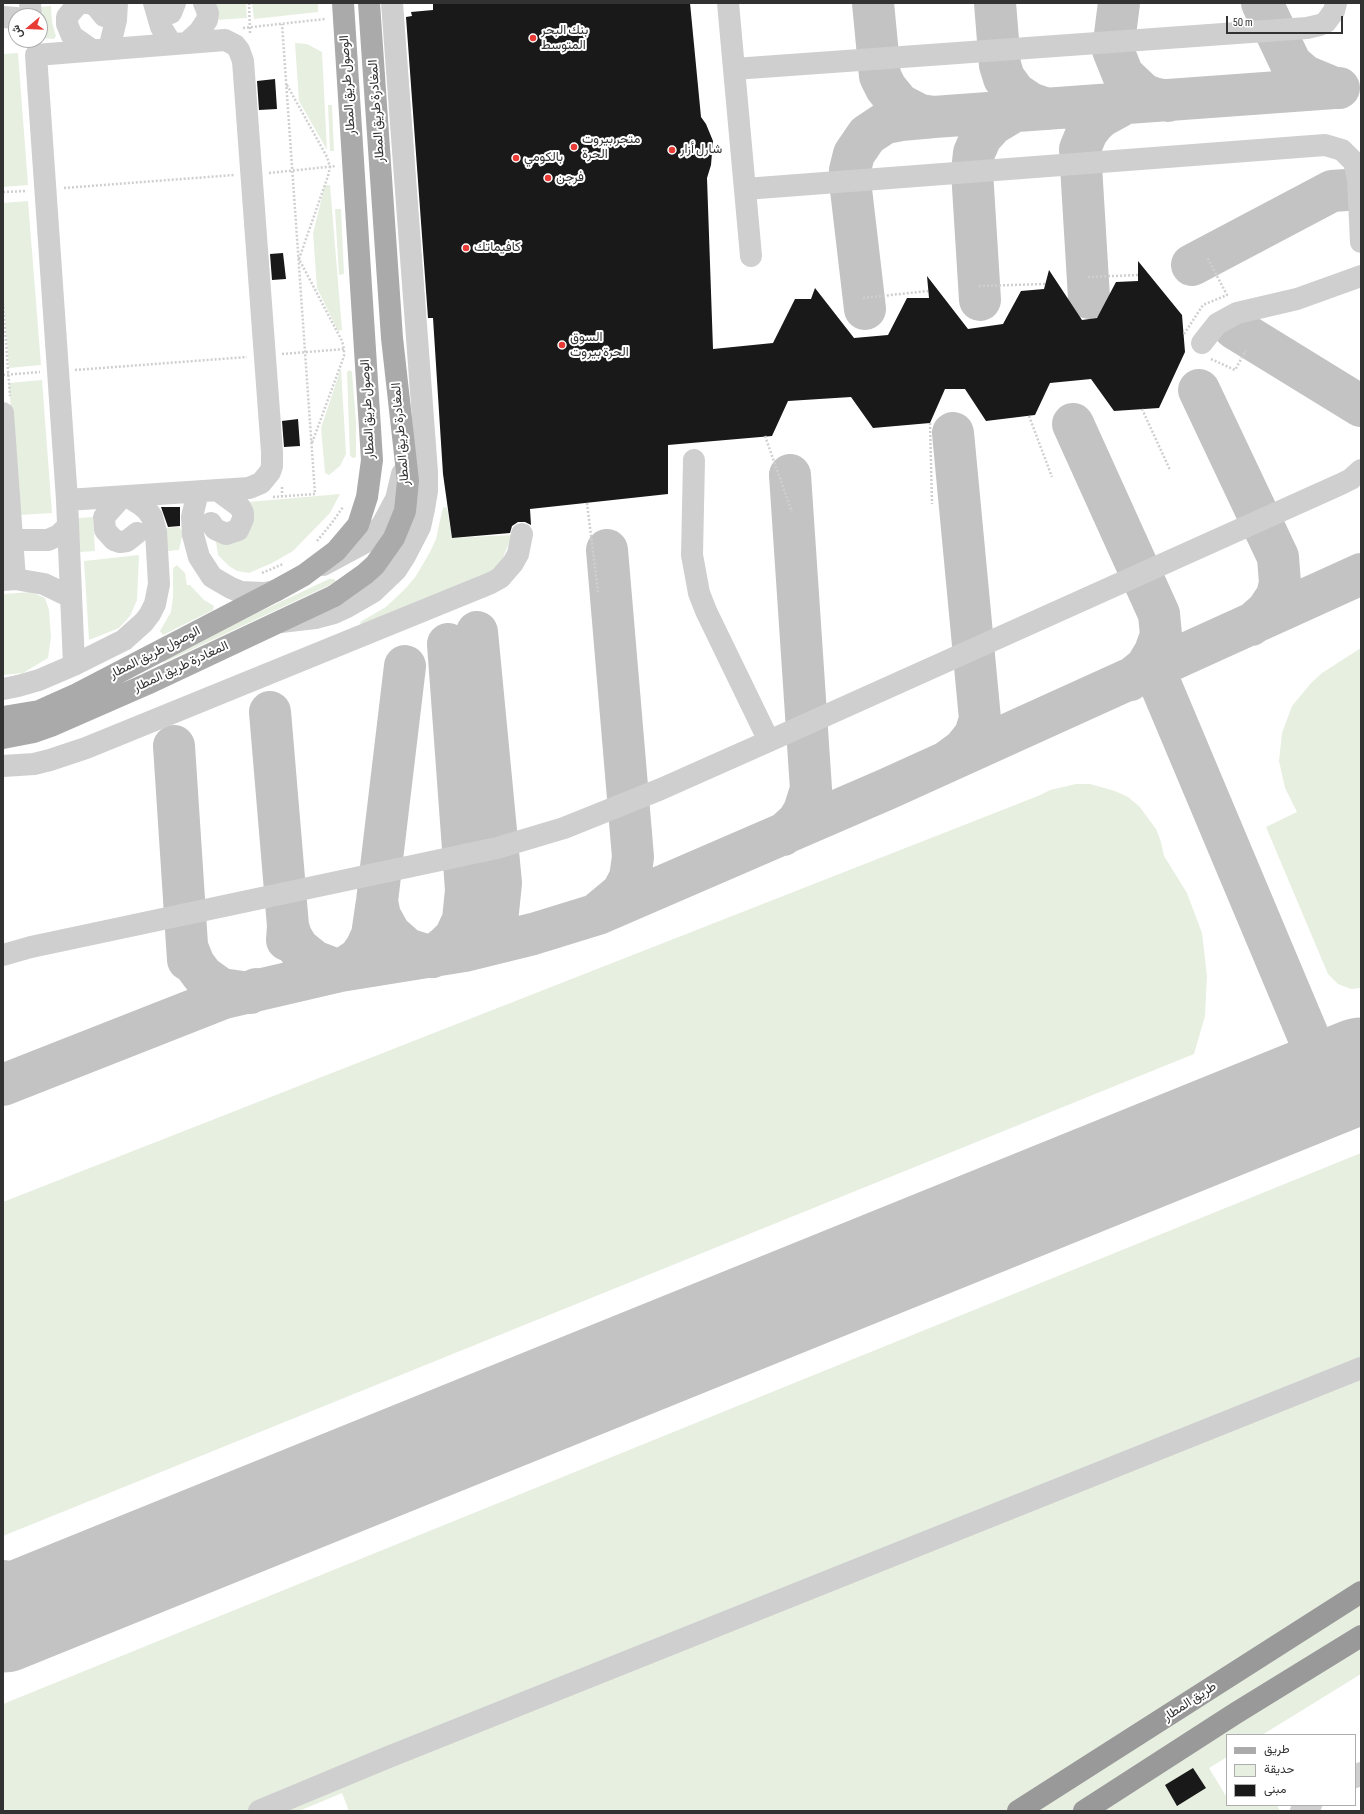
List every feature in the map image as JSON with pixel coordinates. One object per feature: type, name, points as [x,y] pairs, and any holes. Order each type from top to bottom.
[{"type":"highway","name":"طريق المطار","points":[[1018,1811],[1361,1592]]},
{"type":"highway","points":[[1084,1811],[1236,1713],[1361,1636]]},
{"type":"main road","name":"المغادرة طريق المطار","points":[[5,739],[51,726],[147,684],[276,623],[341,601],[370,570],[394,538],[405,511],[408,481],[392,338],[370,3]]},
{"type":"main road","name":"الوصول طريق المطار","points":[[3,716],[39,711],[64,700],[275,591],[304,575],[336,551],[358,525],[367,497],[372,460],[342,8]]},
{"type":"lane","points":[[82,3],[89,3],[111,10],[115,27],[100,49],[72,36],[67,24],[67,17],[76,6],[82,3]]},
{"type":"lane","points":[[180,43],[199,32],[207,20],[208,13],[204,3]]},
{"type":"lane","points":[[304,575],[353,550],[373,534],[390,513],[396,500],[403,471],[370,3]]},
{"type":"lane","points":[[341,601],[373,592],[392,574],[406,556],[420,527],[427,491],[392,3]]},
{"type":"lane","points":[[728,3],[751,256]]},
{"type":"lane","points":[[734,69],[1307,28],[1326,22],[1334,11],[1336,3]]},
{"type":"lane","points":[[167,6],[161,27],[180,43]]},
{"type":"lane","points":[[48,47],[100,49],[225,40],[235,45],[242,55],[272,452],[272,466],[270,472],[266,478],[256,486],[208,491],[67,500]]},
{"type":"lane","points":[[35,48],[59,371],[67,500],[74,665]]},
{"type":"lane","points":[[745,188],[1325,145],[1342,150],[1354,162],[1358,179],[1361,242]]},
{"type":"lane","points":[[1197,345],[1217,324],[1237,313],[1292,301],[1361,276]]},
{"type":"lane","points":[[6,405],[12,540],[9,580],[44,584],[70,597]]},
{"type":"lane","points":[[694,460],[692,555],[699,593],[706,611],[769,741]]},
{"type":"lane","points":[[3,955],[31,947],[497,848],[564,828],[597,816],[769,741],[1341,484],[1351,479],[1361,470]]},
{"type":"lane","points":[[208,491],[240,507],[243,512],[244,519],[238,530],[226,534],[220,533],[211,523]]},
{"type":"lane","points":[[208,491],[192,517],[193,535],[199,557],[212,576],[231,588],[242,592],[264,594],[275,591]]},
{"type":"lane","points":[[124,497],[104,517],[105,530],[114,540],[120,542],[127,541],[137,533]]},
{"type":"lane","points":[[3,689],[32,682],[74,665],[124,640],[144,622],[155,604],[159,584],[154,524],[147,510],[141,505],[124,497]]},
{"type":"lane","points":[[12,540],[48,540],[60,535],[68,526]]},
{"type":"lane","points":[[3,766],[45,762],[86,748],[491,583],[500,578],[513,563],[518,554],[522,534]]},
{"type":"lane","points":[[259,1811],[386,1758],[1361,1368]]},
{"type":"path","points":[[235,29],[282,24],[342,8]]},
{"type":"path","points":[[269,497],[315,494],[282,24]]},
{"type":"path","points":[[286,84],[327,157],[330,167],[298,259],[342,342],[344,349],[344,356],[312,446]]},
{"type":"path","points":[[3,192],[292,171],[327,167]]},
{"type":"path","points":[[1207,257],[1227,295],[1203,305],[1197,345],[1234,370],[1246,350]]},
{"type":"path","points":[[1088,277],[1138,274]]},
{"type":"path","points":[[979,286],[1045,284]]},
{"type":"path","points":[[863,298],[928,291]]},
{"type":"path","points":[[3,303],[8,375],[6,405]]},
{"type":"path","points":[[3,375],[265,356],[337,349]]},
{"type":"path","points":[[1142,409],[1170,470]]},
{"type":"path","points":[[1029,416],[1052,477]]},
{"type":"path","points":[[930,423],[932,504]]},
{"type":"path","points":[[765,436],[792,512]]},
{"type":"path","points":[[587,503],[598,592]]},
{"type":"path","points":[[312,545],[331,524],[344,505]]},
{"type":"path","points":[[257,576],[286,562]]},
{"type":"green space","points":[[209,3],[246,3],[247,18],[214,20]]},
{"type":"green space","points":[[252,3],[318,3],[318,12],[254,19]]},
{"type":"green space","points":[[51,6],[52,22],[56,36],[54,39],[48,38],[48,8],[41,7]]},
{"type":"green space","points":[[295,43],[307,44],[322,52],[327,150],[299,101]]},
{"type":"green space","points":[[18,53],[28,185],[3,187],[3,54]]},
{"type":"green space","points":[[328,105],[332,105],[334,151],[330,151]]},
{"type":"green space","points":[[325,185],[330,185],[342,330],[338,331],[317,288],[313,233]]},
{"type":"green space","points":[[28,201],[41,365],[9,368],[3,291],[3,203]]},
{"type":"green space","points":[[335,209],[341,209],[344,274],[339,275]]},
{"type":"green space","points":[[341,368],[346,454],[340,466],[329,475],[325,473],[321,428]]},
{"type":"green space","points":[[350,370],[352,372],[356,422],[356,457],[353,458],[350,456],[347,372]]},
{"type":"green space","points":[[42,380],[52,513],[19,515],[9,383]]},
{"type":"green space","points":[[340,494],[330,513],[293,551],[272,563],[249,573],[237,571],[229,566],[218,555],[216,542],[226,543],[248,502]]},
{"type":"green space","points":[[443,507],[447,508],[452,538],[512,535],[503,558],[483,581],[363,629],[360,622],[386,607],[416,576],[436,539]]},
{"type":"green space","points":[[93,517],[95,551],[80,552],[78,518]]},
{"type":"green space","points":[[179,527],[183,532],[179,550],[168,551],[160,528]]},
{"type":"green space","points":[[139,555],[137,600],[130,616],[119,628],[89,640],[84,561]]},
{"type":"green space","points":[[177,565],[185,573],[187,585],[190,585],[204,600],[214,606],[213,610],[163,635],[160,631],[171,612],[173,597],[173,568]]},
{"type":"green space","points":[[329,579],[334,579],[336,582],[163,663],[165,659],[242,620]]},
{"type":"green space","points":[[31,592],[45,598],[49,610],[51,637],[48,658],[23,673],[3,675],[3,594]]},
{"type":"green space","points":[[1361,648],[1361,988],[1351,989],[1338,984],[1328,974],[1266,827],[1297,812],[1285,788],[1279,761],[1282,733],[1292,706],[1311,683],[1322,673]]},
{"type":"green space","points":[[1076,784],[1090,784],[1115,791],[1128,797],[1139,806],[1156,829],[1164,856],[1187,893],[1202,933],[1207,976],[1205,1016],[1194,1054],[3,1536],[3,1202],[1050,790]]},
{"type":"green space","points":[[1361,1153],[1361,1674],[1264,1734],[1226,1734],[1226,1758],[1209,1768],[1226,1796],[1226,1806],[1278,1806],[1280,1811],[349,1811],[342,1793],[299,1811],[3,1811],[3,1704]]},
{"type":"building","points":[[433,3],[690,3],[701,117],[706,124],[713,141],[711,165],[707,178],[713,349],[773,343],[795,299],[811,299],[815,288],[854,338],[888,335],[907,298],[929,298],[927,276],[968,329],[1003,324],[1021,291],[1044,289],[1049,270],[1082,320],[1097,318],[1116,282],[1138,281],[1138,261],[1182,315],[1185,352],[1159,408],[1114,411],[1091,379],[1050,383],[1035,415],[986,421],[965,389],[945,389],[930,423],[873,428],[851,397],[788,401],[772,436],[668,445],[668,494],[530,509],[531,525],[525,522],[518,522],[512,526],[510,533],[452,538],[443,474],[433,318],[428,318],[406,17],[412,16],[411,12],[433,10]]},
{"type":"building","points":[[275,79],[277,109],[259,110],[257,81]]},
{"type":"building","points":[[283,253],[286,279],[272,280],[270,254]]},
{"type":"building","points":[[298,419],[300,446],[284,447],[282,421]]},
{"type":"building","points":[[161,507],[180,507],[180,526],[168,527]]},
{"type":"building","points":[[1193,1768],[1206,1788],[1177,1806],[1165,1785]]},
{"type":"taxiway","points":[[873,3],[880,76],[886,88],[899,104],[920,115],[934,117]]},
{"type":"taxiway","points":[[995,3],[1000,65],[1004,78],[1015,93],[1030,103],[1047,109]]},
{"type":"taxiway","points":[[1119,3],[1113,50],[1123,75],[1143,94],[1168,101]]},
{"type":"taxiway","points":[[1262,3],[1291,64],[1305,76],[1334,88],[1339,88]]},
{"type":"taxiway","points":[[865,309],[850,170],[854,154],[867,135],[885,123],[934,117],[1334,88]]},
{"type":"taxiway","points":[[1089,298],[1080,149],[1087,132],[1094,123],[1102,116],[1124,104]]},
{"type":"taxiway","points":[[980,300],[972,171],[974,153],[981,137],[993,124],[1013,112]]},
{"type":"taxiway","points":[[1192,265],[1332,191],[1361,189]]},
{"type":"taxiway","points":[[1234,328],[1361,406]]},
{"type":"taxiway","points":[[1199,390],[1278,557],[1280,583],[1277,596],[1267,611],[1251,625]]},
{"type":"taxiway","points":[[1073,424],[1159,614],[1161,635],[1155,652],[1146,667],[1130,680]]},
{"type":"taxiway","points":[[948,761],[963,750],[975,735],[980,719],[953,433]]},
{"type":"taxiway","points":[[783,835],[798,821],[804,811],[811,789],[790,475]]},
{"type":"taxiway","points":[[598,913],[622,893],[630,878],[633,857],[607,550]]},
{"type":"taxiway","points":[[3,1085],[224,998],[340,971],[464,951],[533,934],[598,914],[887,789],[1361,574]]},
{"type":"taxiway","points":[[464,951],[484,937],[493,926],[498,912],[501,883],[477,632]]},
{"type":"taxiway","points":[[377,901],[380,916],[390,934],[407,949],[432,957],[455,937],[463,920],[466,890],[448,644]]},
{"type":"taxiway","points":[[288,926],[291,936],[298,948],[314,961],[340,971],[359,958],[372,935],[405,666]]},
{"type":"taxiway","points":[[1154,669],[1328,1083]]},
{"type":"taxiway","points":[[270,712],[288,926],[287,940]]},
{"type":"taxiway","points":[[174,746],[188,960]]},
{"type":"taxiway","points":[[188,949],[194,964],[203,976],[221,989],[250,993],[256,989]]},
{"type":"taxiway","points":[[3,1581],[49,1589],[77,1587],[111,1576]]},
{"type":"runway","points":[[3,1620],[1361,1070]]},
{"type":"place","name":"بنك البحر المتوسط","points":[[533,38]]},
{"type":"place","name":"متجر بيروت الحرة","points":[[574,147]]},
{"type":"place","name":"شارل أزار","points":[[672,150]]},
{"type":"place","name":"بالكومي","points":[[516,158]]},
{"type":"place","name":"فرجن","points":[[548,178]]},
{"type":"place","name":"كافيماتك","points":[[466,248]]},
{"type":"place","name":"السوق الحرة بيروت","points":[[562,345]]}]
